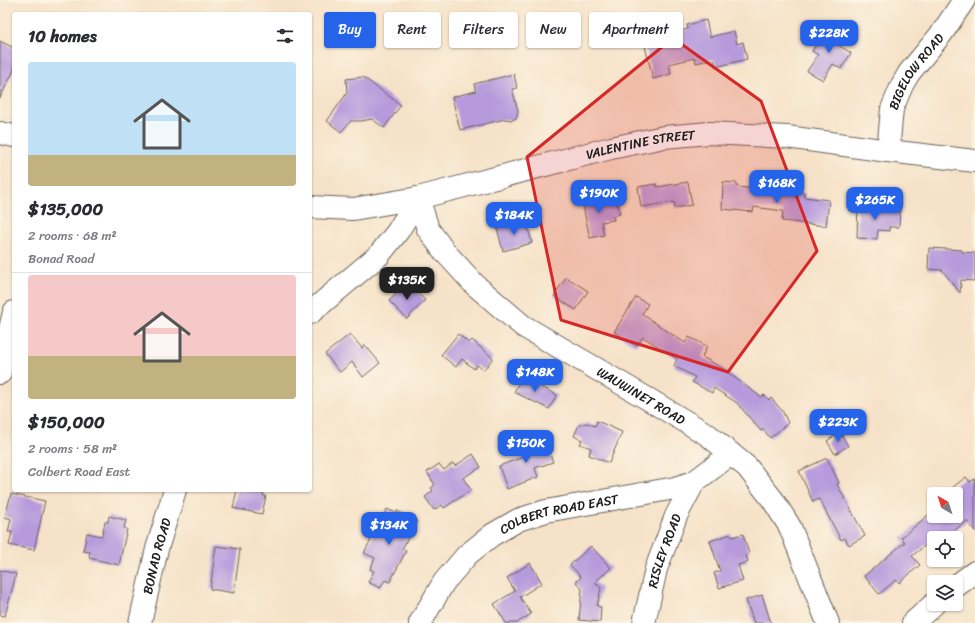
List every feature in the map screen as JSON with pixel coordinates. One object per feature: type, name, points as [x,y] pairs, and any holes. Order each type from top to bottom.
[{"type":"street","name":"BIGELOW ROAD","points":[[888,151],[892,109],[902,84],[909,73],[942,33],[964,0]]},
{"type":"street","points":[[0,133],[12,136]]},
{"type":"street","name":"VALENTINE STREET","points":[[312,207],[353,209],[418,198],[604,150],[664,137],[709,133],[787,137],[975,161]]},
{"type":"street","points":[[312,311],[379,255],[398,231],[418,198]]},
{"type":"street","name":"WAUWINET ROAD","points":[[418,198],[428,229],[444,251],[476,285],[523,326],[708,435],[747,467],[773,500],[790,527],[828,623]]},
{"type":"street","points":[[0,373],[12,321]]},
{"type":"street","name":"COLBERT ROAD EAST","points":[[420,623],[444,582],[467,555],[492,535],[518,520],[546,511],[675,488],[694,482],[731,454]]},
{"type":"street","name":"RISLEY ROAD","points":[[644,623],[656,569],[676,516],[694,482]]},
{"type":"street","name":"BONAD ROAD","points":[[140,623],[157,549],[174,492]]},
{"type":"street","points":[[963,581],[975,572]]},
{"type":"street","points":[[913,623],[927,610]]},
{"type":"highlighted area","points":[[673,38],[761,101],[817,251],[728,372],[561,320],[527,157]]},
{"type":"building","points":[[706,20],[710,37],[734,31],[737,44],[743,42],[747,59],[716,67],[714,59],[696,63],[695,58],[669,64],[671,74],[653,79],[645,48],[683,48],[683,30],[688,29],[687,25]]},
{"type":"building","points":[[832,25],[845,34],[838,45],[851,53],[841,69],[833,64],[823,80],[807,71],[818,55],[812,51],[822,36],[824,37]]},
{"type":"building","points":[[0,41],[12,47],[12,74],[0,98]]},
{"type":"building","points":[[514,74],[517,88],[512,89],[518,111],[516,118],[512,120],[505,119],[460,130],[452,97],[476,91],[474,84]]},
{"type":"building","points":[[363,77],[401,105],[384,128],[372,119],[351,121],[341,132],[327,121],[347,93],[346,79]]},
{"type":"building","points":[[688,182],[692,205],[675,208],[674,202],[641,207],[638,187],[656,184],[657,187]]},
{"type":"building","points":[[723,182],[737,183],[737,187],[805,193],[804,197],[829,200],[826,226],[782,221],[783,211],[754,207],[753,212],[722,209]]},
{"type":"building","points":[[608,196],[610,201],[617,200],[620,214],[613,216],[614,220],[601,222],[604,235],[590,238],[582,202]]},
{"type":"building","points":[[858,204],[880,205],[880,209],[900,210],[899,227],[889,227],[889,231],[878,230],[877,239],[857,238]]},
{"type":"building","points":[[526,221],[532,243],[503,251],[497,228]]},
{"type":"building","points":[[929,248],[962,250],[962,252],[975,253],[975,281],[961,280],[960,293],[942,270],[928,269]]},
{"type":"building","points":[[566,277],[588,291],[576,310],[554,296]]},
{"type":"building","points":[[407,283],[425,300],[407,319],[389,301]]},
{"type":"building","points":[[636,297],[648,304],[642,314],[685,343],[689,337],[707,346],[702,357],[719,366],[761,397],[764,395],[769,400],[771,398],[783,412],[788,423],[770,438],[763,429],[761,431],[737,403],[714,388],[712,393],[692,382],[695,377],[674,366],[677,359],[643,337],[636,346],[614,332]]},
{"type":"building","points":[[350,334],[362,348],[365,345],[380,363],[363,377],[352,362],[340,372],[325,354]]},
{"type":"building","points":[[458,334],[469,343],[472,340],[493,358],[484,370],[477,365],[474,369],[462,359],[456,367],[441,355]]},
{"type":"building","points":[[522,377],[557,395],[549,409],[514,392]]},
{"type":"building","points":[[597,421],[622,432],[609,463],[589,455],[591,448],[580,444],[582,440],[574,436],[579,425],[587,423],[595,426]]},
{"type":"building","points":[[840,432],[848,446],[835,454],[827,441]]},
{"type":"building","points":[[540,437],[544,451],[548,449],[553,462],[535,468],[538,477],[507,489],[499,466],[526,456],[522,443]]},
{"type":"building","points":[[473,454],[481,467],[463,478],[471,490],[444,508],[442,505],[434,510],[425,497],[433,491],[431,488],[435,485],[427,472],[439,464],[444,470],[453,463],[455,466]]},
{"type":"building","points":[[827,458],[839,483],[837,484],[865,536],[849,545],[845,538],[841,540],[819,499],[813,502],[799,471]]},
{"type":"building","points":[[966,477],[970,482],[975,479],[975,531],[967,521],[954,531],[927,531],[927,544],[912,556],[920,565],[899,583],[896,580],[879,594],[864,576],[905,542],[901,538],[927,516],[927,523],[963,523],[963,487],[953,487]]},
{"type":"building","points":[[237,492],[264,492],[263,496],[266,496],[262,514],[233,508]]},
{"type":"building","points":[[11,494],[45,501],[34,550],[9,545],[12,532],[8,532],[11,519],[5,517]]},
{"type":"building","points":[[387,509],[396,513],[397,511],[417,521],[402,549],[406,551],[390,582],[385,580],[380,588],[368,582],[374,571],[370,569],[375,558],[364,553]]},
{"type":"building","points":[[109,516],[126,520],[124,528],[127,529],[119,565],[89,558],[90,552],[83,551],[87,533],[102,536],[105,522],[108,522]]},
{"type":"building","points":[[731,534],[732,537],[743,534],[749,554],[746,555],[748,562],[738,565],[743,581],[719,588],[714,573],[720,571],[710,541]]},
{"type":"building","points":[[216,546],[240,549],[234,593],[210,589]]},
{"type":"building","points":[[591,546],[611,568],[595,582],[601,588],[597,606],[601,607],[600,622],[579,620],[582,589],[576,582],[581,577],[570,565]]},
{"type":"building","points":[[530,563],[542,583],[520,597],[531,614],[517,623],[506,623],[494,604],[515,591],[507,578]]},
{"type":"building","points":[[0,570],[16,574],[5,616],[0,615]]},
{"type":"building","points":[[762,595],[771,623],[754,623],[746,600]]}]
